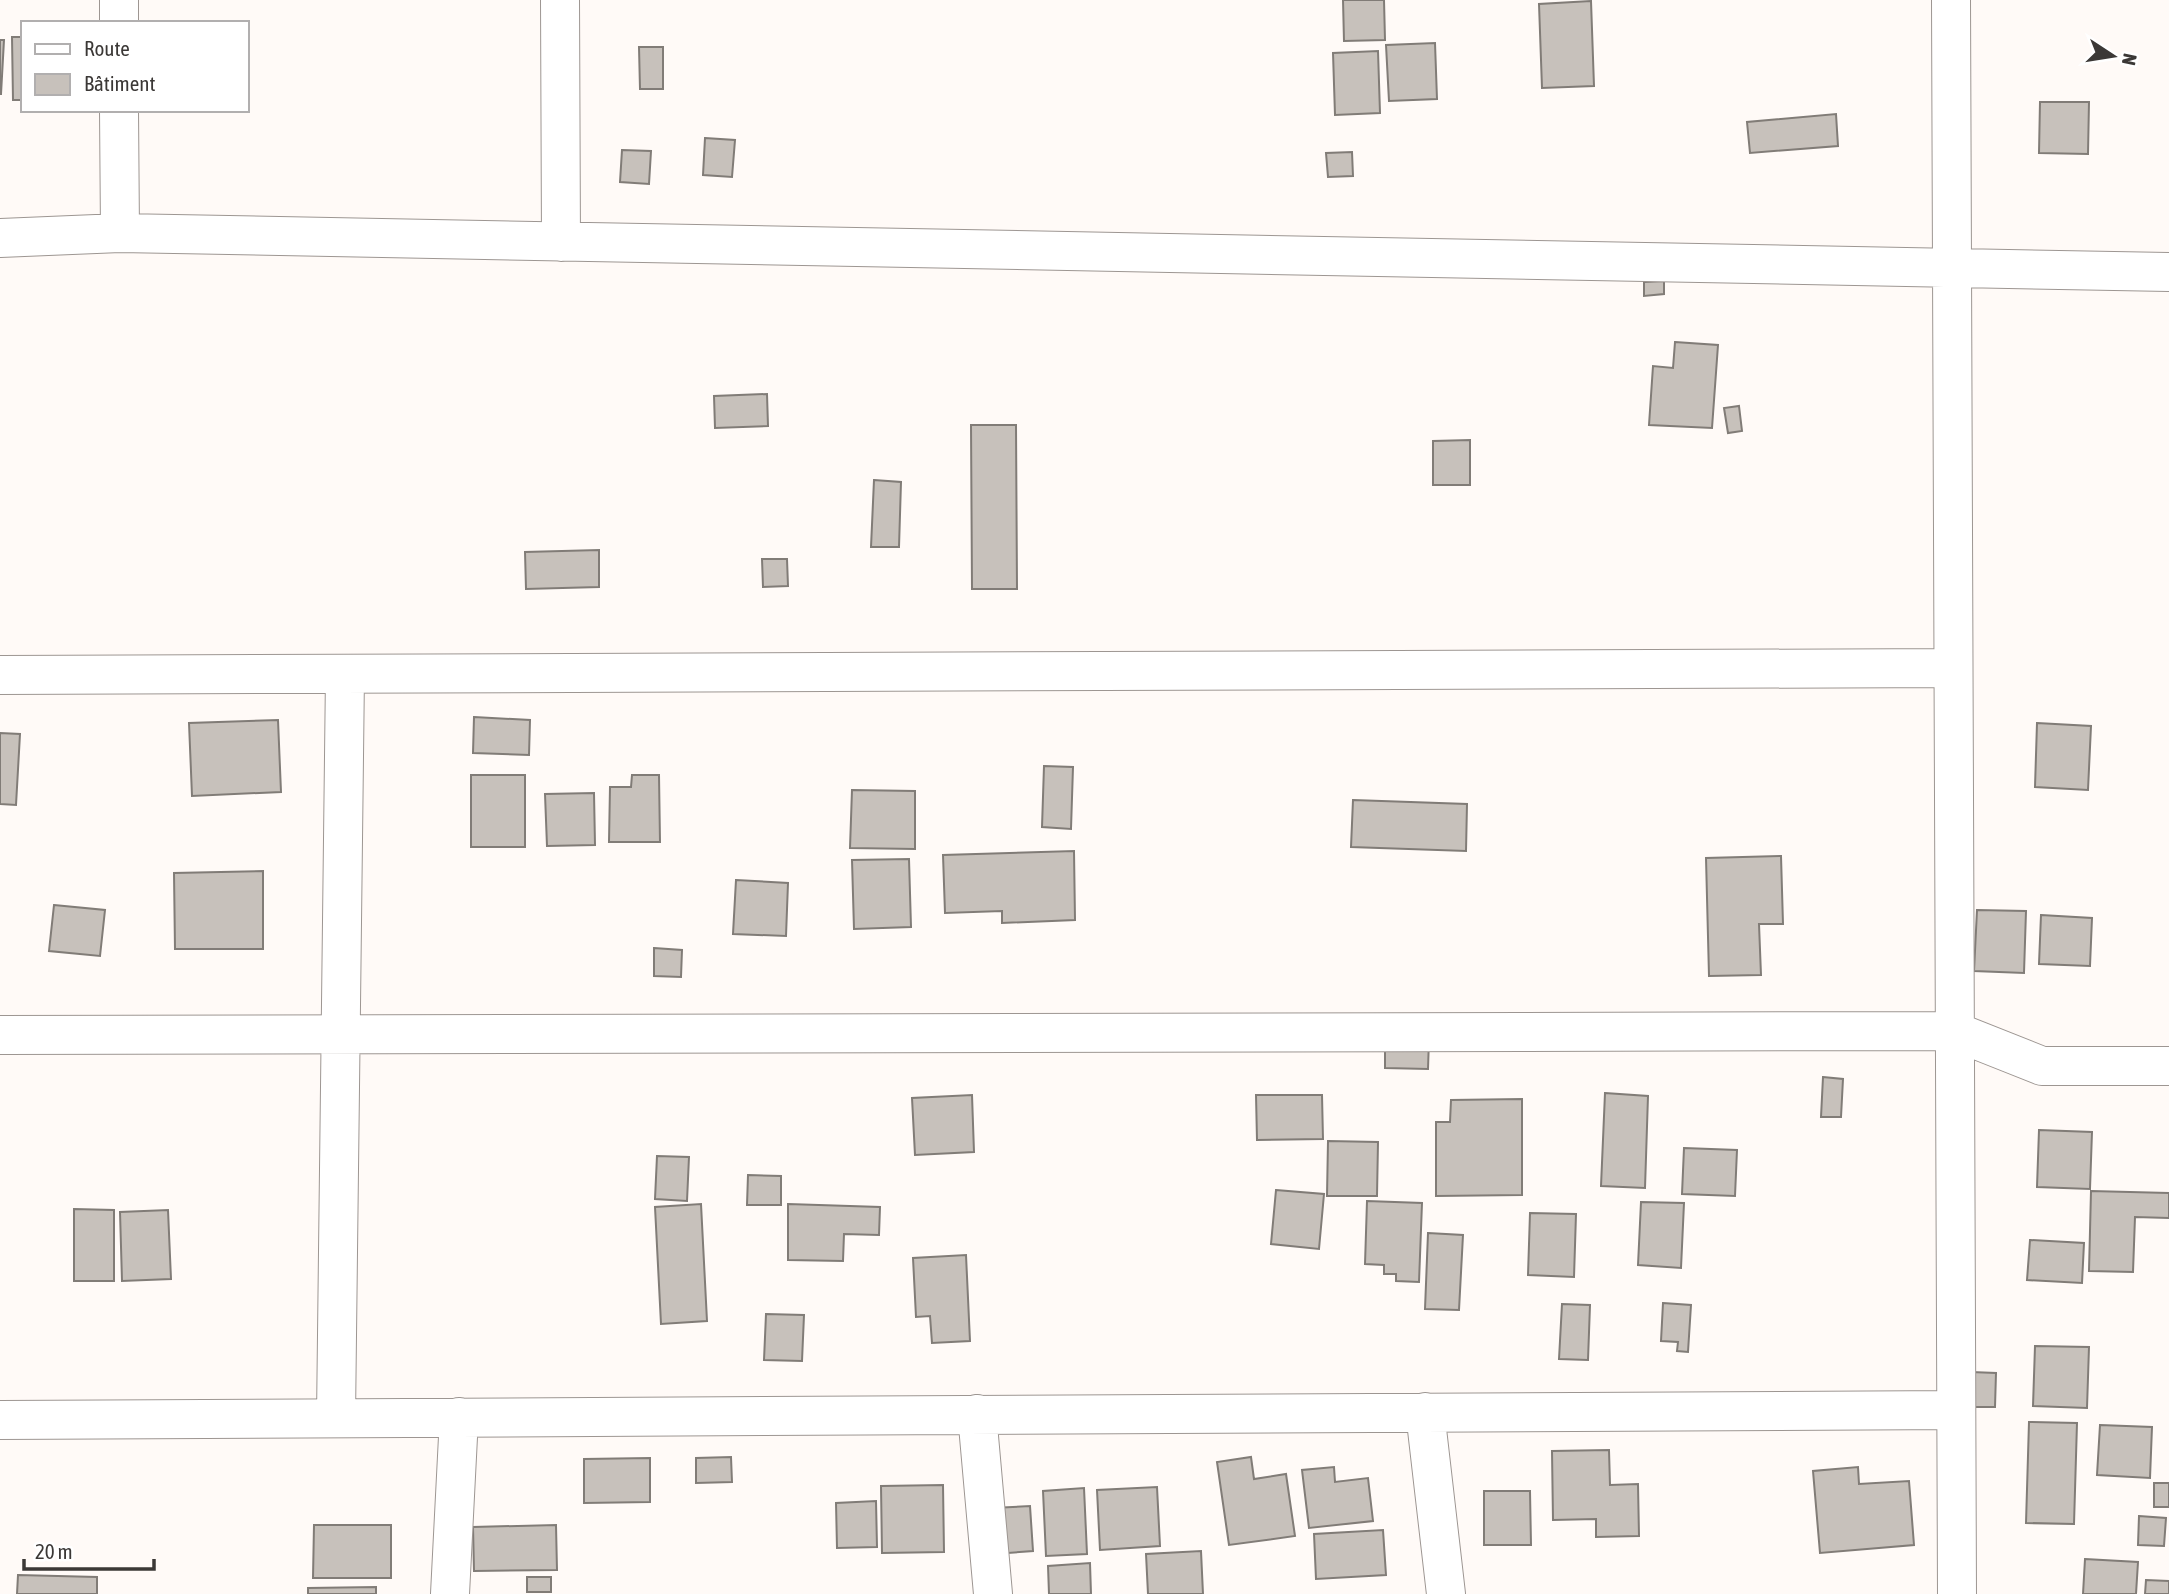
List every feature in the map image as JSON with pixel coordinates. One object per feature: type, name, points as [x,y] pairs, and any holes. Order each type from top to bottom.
[{"type":"street","points":[[119,0],[119,21]]},
{"type":"street","points":[[560,0],[561,242]]},
{"type":"street","points":[[1951,0],[1957,1594]]},
{"type":"street","points":[[120,112],[120,233]]},
{"type":"street","points":[[0,238],[120,233],[2169,272]]},
{"type":"street","points":[[0,675],[1953,668]]},
{"type":"street","points":[[336,1418],[345,674]]},
{"type":"street","points":[[0,1035],[1954,1031],[2042,1066],[2169,1066]]},
{"type":"street","points":[[0,1420],[1956,1410]]},
{"type":"street","points":[[1425,1412],[1446,1594]]},
{"type":"street","points":[[977,1414],[993,1594]]},
{"type":"street","points":[[450,1594],[459,1417]]},
{"type":"building","points":[[1343,0],[1384,0],[1385,40],[1344,41]]},
{"type":"building","points":[[1591,1],[1594,86],[1542,88],[1539,4]]},
{"type":"building","points":[[12,37],[21,37],[21,100],[13,100]]},
{"type":"building","points":[[0,40],[4,40],[1,94],[0,94]]},
{"type":"building","points":[[1435,43],[1437,99],[1389,101],[1386,45]]},
{"type":"building","points":[[639,47],[663,47],[663,89],[640,89]]},
{"type":"building","points":[[1378,51],[1380,113],[1335,115],[1333,53]]},
{"type":"building","points":[[2040,102],[2089,102],[2088,154],[2039,153]]},
{"type":"building","points":[[1836,114],[1838,146],[1750,153],[1747,122]]},
{"type":"building","points":[[705,138],[735,140],[732,177],[703,175]]},
{"type":"building","points":[[622,150],[651,151],[649,184],[620,182]]},
{"type":"building","points":[[1352,152],[1353,176],[1328,177],[1326,153]]},
{"type":"building","points":[[1664,281],[1664,294],[1644,296],[1644,282]]},
{"type":"building","points":[[1675,342],[1718,345],[1712,428],[1649,425],[1653,366],[1673,368]]},
{"type":"building","points":[[767,394],[768,426],[715,428],[714,396]]},
{"type":"building","points":[[1739,406],[1742,431],[1728,433],[1724,408]]},
{"type":"building","points":[[971,425],[1016,425],[1017,589],[972,589]]},
{"type":"building","points":[[1470,440],[1470,485],[1433,485],[1433,441]]},
{"type":"building","points":[[874,480],[901,482],[899,547],[871,547]]},
{"type":"building","points":[[599,550],[599,587],[526,589],[525,552]]},
{"type":"building","points":[[762,559],[787,559],[788,586],[763,587]]},
{"type":"building","points":[[474,717],[530,720],[529,755],[473,753]]},
{"type":"building","points":[[278,720],[281,792],[192,796],[189,723]]},
{"type":"building","points":[[2037,723],[2091,726],[2088,790],[2035,787]]},
{"type":"building","points":[[0,733],[20,734],[16,805],[0,804]]},
{"type":"building","points":[[1044,766],[1073,767],[1071,829],[1042,827]]},
{"type":"building","points":[[471,775],[525,775],[525,847],[471,847]]},
{"type":"building","points":[[632,775],[659,775],[660,842],[609,842],[610,787],[631,787]]},
{"type":"building","points":[[852,790],[915,791],[915,849],[850,848]]},
{"type":"building","points":[[594,793],[595,845],[547,846],[545,794]]},
{"type":"building","points":[[1353,800],[1467,804],[1466,851],[1351,847]]},
{"type":"building","points":[[1074,851],[1075,920],[1002,923],[1002,911],[945,913],[943,855]]},
{"type":"building","points":[[1781,856],[1783,924],[1759,924],[1761,975],[1709,976],[1706,858]]},
{"type":"building","points":[[909,859],[911,927],[854,929],[852,860]]},
{"type":"building","points":[[263,871],[263,949],[175,949],[174,873]]},
{"type":"building","points":[[736,880],[788,883],[786,936],[733,934]]},
{"type":"building","points":[[54,905],[105,910],[100,956],[49,951]]},
{"type":"building","points":[[1977,910],[2026,911],[2024,973],[1974,971]]},
{"type":"building","points":[[2041,915],[2092,918],[2090,966],[2039,964]]},
{"type":"building","points":[[654,948],[682,950],[681,977],[654,976]]},
{"type":"building","points":[[1385,1038],[1429,1039],[1428,1069],[1385,1068]]},
{"type":"building","points":[[1823,1077],[1843,1079],[1841,1117],[1821,1117]]},
{"type":"building","points":[[1605,1093],[1648,1096],[1645,1188],[1601,1186]]},
{"type":"building","points":[[972,1095],[974,1152],[915,1155],[912,1098]]},
{"type":"building","points":[[1256,1095],[1322,1095],[1323,1139],[1257,1140]]},
{"type":"building","points":[[1522,1099],[1522,1195],[1436,1196],[1436,1122],[1450,1122],[1451,1100]]},
{"type":"building","points":[[2039,1130],[2092,1132],[2090,1189],[2037,1187]]},
{"type":"building","points":[[1328,1141],[1378,1142],[1377,1196],[1327,1196]]},
{"type":"building","points":[[1684,1148],[1737,1150],[1735,1196],[1682,1194]]},
{"type":"building","points":[[657,1156],[689,1157],[687,1201],[655,1199]]},
{"type":"building","points":[[748,1175],[781,1176],[781,1205],[747,1205]]},
{"type":"building","points":[[1276,1190],[1324,1194],[1319,1249],[1271,1244]]},
{"type":"building","points":[[2091,1191],[2169,1193],[2169,1218],[2135,1217],[2133,1272],[2089,1271]]},
{"type":"building","points":[[1367,1201],[1422,1203],[1419,1282],[1396,1281],[1396,1274],[1384,1274],[1384,1265],[1365,1264]]},
{"type":"building","points":[[1641,1202],[1684,1203],[1681,1268],[1638,1265]]},
{"type":"building","points":[[701,1204],[707,1321],[661,1324],[655,1207]]},
{"type":"building","points":[[788,1204],[880,1207],[879,1235],[844,1234],[843,1261],[788,1260]]},
{"type":"building","points":[[74,1209],[114,1210],[114,1281],[74,1281]]},
{"type":"building","points":[[168,1210],[171,1279],[122,1281],[120,1212]]},
{"type":"building","points":[[1530,1213],[1576,1214],[1574,1277],[1528,1275]]},
{"type":"building","points":[[1428,1233],[1463,1235],[1459,1310],[1425,1309]]},
{"type":"building","points":[[2030,1240],[2084,1243],[2082,1283],[2027,1280]]},
{"type":"building","points":[[966,1255],[970,1341],[932,1343],[930,1316],[916,1317],[913,1258]]},
{"type":"building","points":[[1663,1303],[1691,1305],[1688,1352],[1677,1351],[1678,1342],[1661,1341]]},
{"type":"building","points":[[1562,1304],[1590,1305],[1588,1360],[1559,1359]]},
{"type":"building","points":[[766,1314],[804,1315],[802,1361],[764,1360]]},
{"type":"building","points":[[2035,1346],[2089,1347],[2087,1408],[2033,1406]]},
{"type":"building","points":[[1971,1372],[1996,1373],[1995,1407],[1971,1407]]},
{"type":"building","points":[[2029,1422],[2077,1423],[2074,1524],[2026,1523]]},
{"type":"building","points":[[2100,1425],[2152,1427],[2150,1478],[2097,1475]]},
{"type":"building","points":[[1609,1450],[1610,1485],[1638,1484],[1639,1536],[1596,1537],[1596,1519],[1553,1520],[1552,1451]]},
{"type":"building","points":[[731,1457],[732,1482],[696,1483],[696,1458]]},
{"type":"building","points":[[1251,1457],[1254,1479],[1286,1474],[1295,1536],[1229,1545],[1217,1462]]},
{"type":"building","points":[[650,1458],[650,1502],[584,1503],[584,1459]]},
{"type":"building","points":[[1334,1467],[1335,1482],[1368,1478],[1373,1521],[1309,1528],[1302,1470]]},
{"type":"building","points":[[1858,1467],[1859,1484],[1909,1481],[1914,1545],[1820,1553],[1813,1471]]},
{"type":"building","points":[[2154,1483],[2169,1483],[2169,1507],[2154,1507]]},
{"type":"building","points":[[943,1485],[944,1552],[882,1553],[881,1486]]},
{"type":"building","points":[[1157,1487],[1160,1546],[1100,1550],[1097,1490]]},
{"type":"building","points":[[1084,1488],[1087,1554],[1046,1556],[1043,1491]]},
{"type":"building","points":[[1484,1491],[1530,1491],[1531,1545],[1484,1545]]},
{"type":"building","points":[[876,1501],[877,1547],[837,1548],[836,1503]]},
{"type":"building","points":[[1030,1506],[1033,1551],[994,1554],[992,1508]]},
{"type":"building","points":[[2139,1516],[2166,1518],[2164,1546],[2138,1545]]},
{"type":"building","points":[[314,1525],[391,1525],[391,1578],[313,1578]]},
{"type":"building","points":[[556,1525],[557,1570],[474,1571],[473,1527]]},
{"type":"building","points":[[1383,1530],[1386,1575],[1316,1579],[1314,1534]]},
{"type":"building","points":[[1201,1551],[1203,1594],[1148,1594],[1146,1554]]},
{"type":"building","points":[[2085,1559],[2138,1562],[2136,1594],[2083,1594]]},
{"type":"building","points":[[1090,1563],[1091,1594],[1049,1594],[1048,1566]]},
{"type":"building","points":[[18,1575],[97,1577],[97,1594],[17,1594]]},
{"type":"building","points":[[527,1577],[551,1577],[551,1592],[527,1592]]},
{"type":"building","points":[[2146,1580],[2169,1581],[2169,1594],[2145,1594]]},
{"type":"building","points":[[376,1587],[376,1594],[308,1594],[308,1588]]}]
